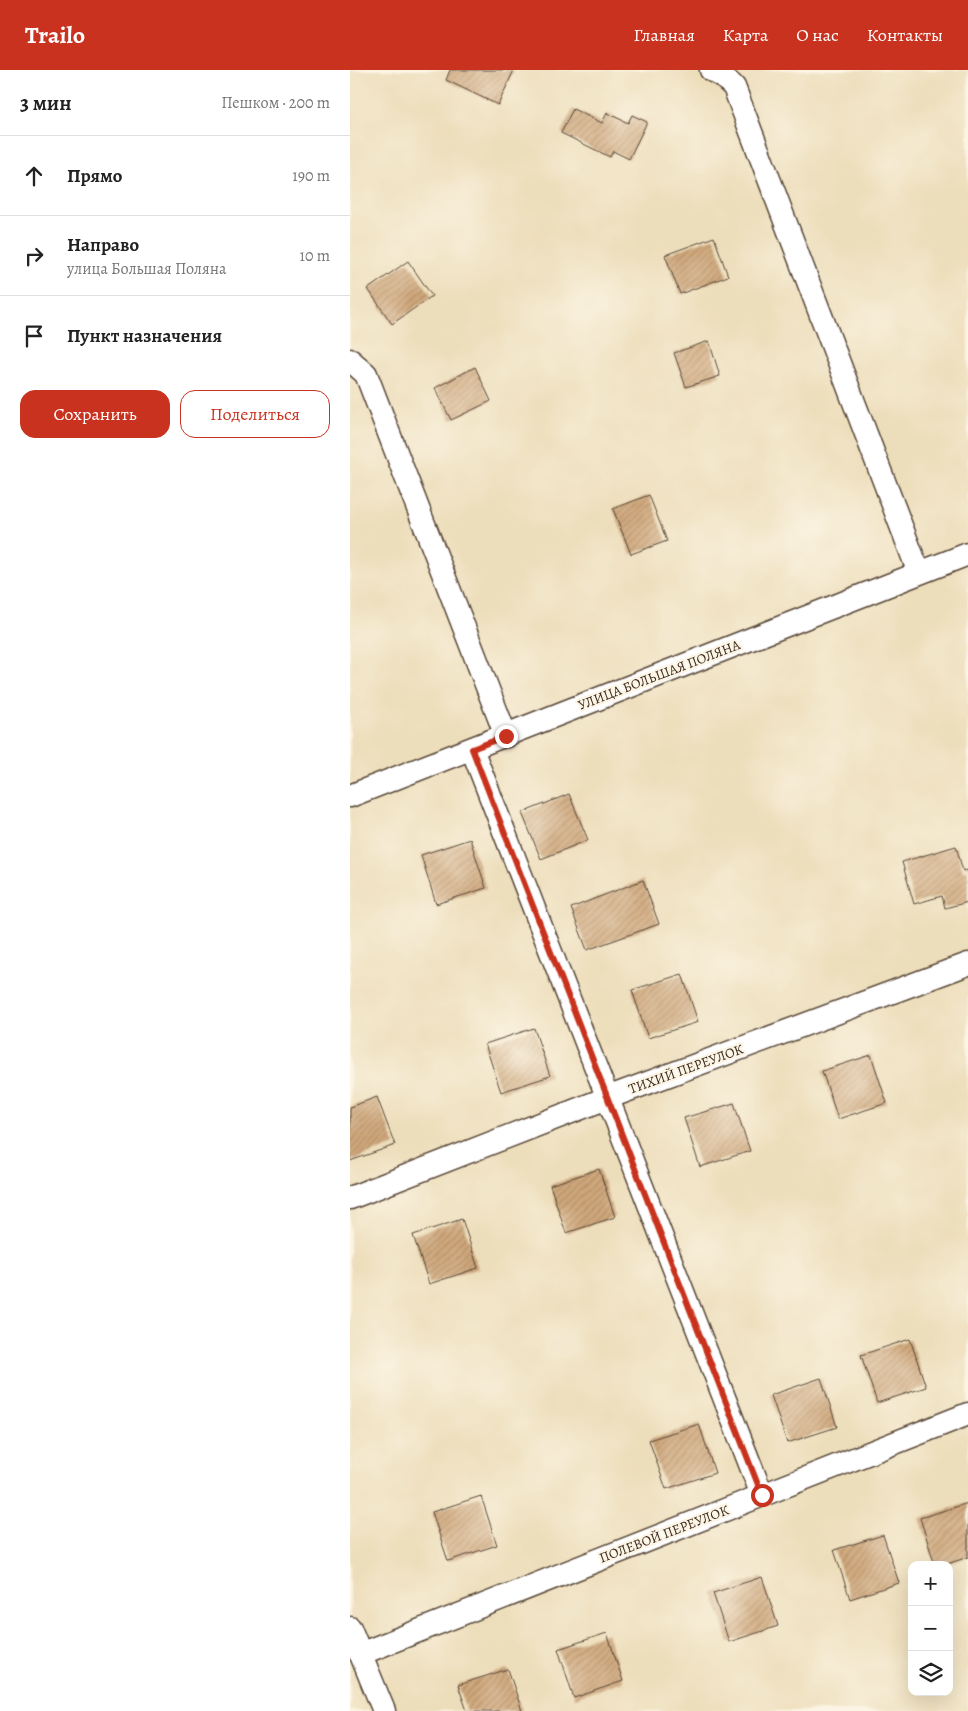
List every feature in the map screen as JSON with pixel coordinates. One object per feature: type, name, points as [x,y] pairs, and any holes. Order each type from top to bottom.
[{"type":"street","points":[[711,70],[734,86],[919,573]]},
{"type":"street","points":[[350,360],[366,374],[506,736]]},
{"type":"street","name":"УЛИЦА БОЛЬШАЯ ПОЛЯНА","points":[[350,796],[968,554]]},
{"type":"street","points":[[472,749],[762,1495]]},
{"type":"street","name":"ТИХИЙ ПЕРЕУЛОК","points":[[350,1198],[607,1098],[968,964]]},
{"type":"street","name":"ПОЛЕВОЙ ПЕРЕУЛОК","points":[[360,1654],[968,1414]]},
{"type":"street","points":[[350,1628],[384,1711]]},
{"type":"building","points":[[450,70],[514,70],[498,105],[446,80]]},
{"type":"building","points":[[573,109],[602,123],[607,113],[628,123],[632,115],[647,122],[629,159],[613,151],[610,157],[561,133]]},
{"type":"building","points":[[714,237],[728,276],[680,294],[665,255]]},
{"type":"building","points":[[408,261],[432,296],[392,324],[368,289]]},
{"type":"building","points":[[709,341],[720,376],[686,387],[674,353]]},
{"type":"building","points":[[475,367],[491,401],[451,420],[435,388]]},
{"type":"building","points":[[649,495],[667,541],[631,554],[613,509]]},
{"type":"building","points":[[569,794],[588,840],[541,859],[522,813]]},
{"type":"building","points":[[470,839],[486,888],[436,904],[421,855]]},
{"type":"building","points":[[956,846],[963,871],[968,870],[968,902],[945,908],[942,896],[914,904],[902,862]]},
{"type":"building","points":[[643,880],[659,924],[587,950],[571,908]]},
{"type":"building","points":[[682,974],[698,1022],[648,1038],[632,990]]},
{"type":"building","points":[[534,1028],[550,1076],[501,1092],[485,1044]]},
{"type":"building","points":[[871,1055],[887,1103],[838,1119],[822,1071]]},
{"type":"building","points":[[377,1097],[395,1145],[350,1161],[350,1107]]},
{"type":"building","points":[[734,1103],[750,1151],[700,1167],[684,1118]]},
{"type":"building","points":[[599,1169],[615,1217],[566,1233],[550,1185]]},
{"type":"building","points":[[462,1219],[478,1268],[429,1284],[413,1235]]},
{"type":"building","points":[[910,1339],[926,1387],[877,1403],[861,1355]]},
{"type":"building","points":[[821,1378],[837,1427],[787,1443],[771,1395]]},
{"type":"building","points":[[699,1424],[715,1473],[666,1489],[649,1440]]},
{"type":"building","points":[[481,1496],[497,1545],[448,1561],[432,1512]]},
{"type":"building","points":[[968,1503],[968,1557],[953,1562],[934,1561],[920,1518]]},
{"type":"building","points":[[883,1535],[899,1583],[850,1599],[834,1550]]},
{"type":"building","points":[[762,1577],[778,1626],[729,1642],[713,1593]]},
{"type":"building","points":[[607,1633],[623,1681],[574,1698],[558,1649]]},
{"type":"building","points":[[508,1669],[522,1711],[467,1711],[458,1685]]},
{"type":"route","points":[[506,736],[472,749],[762,1495]]}]
